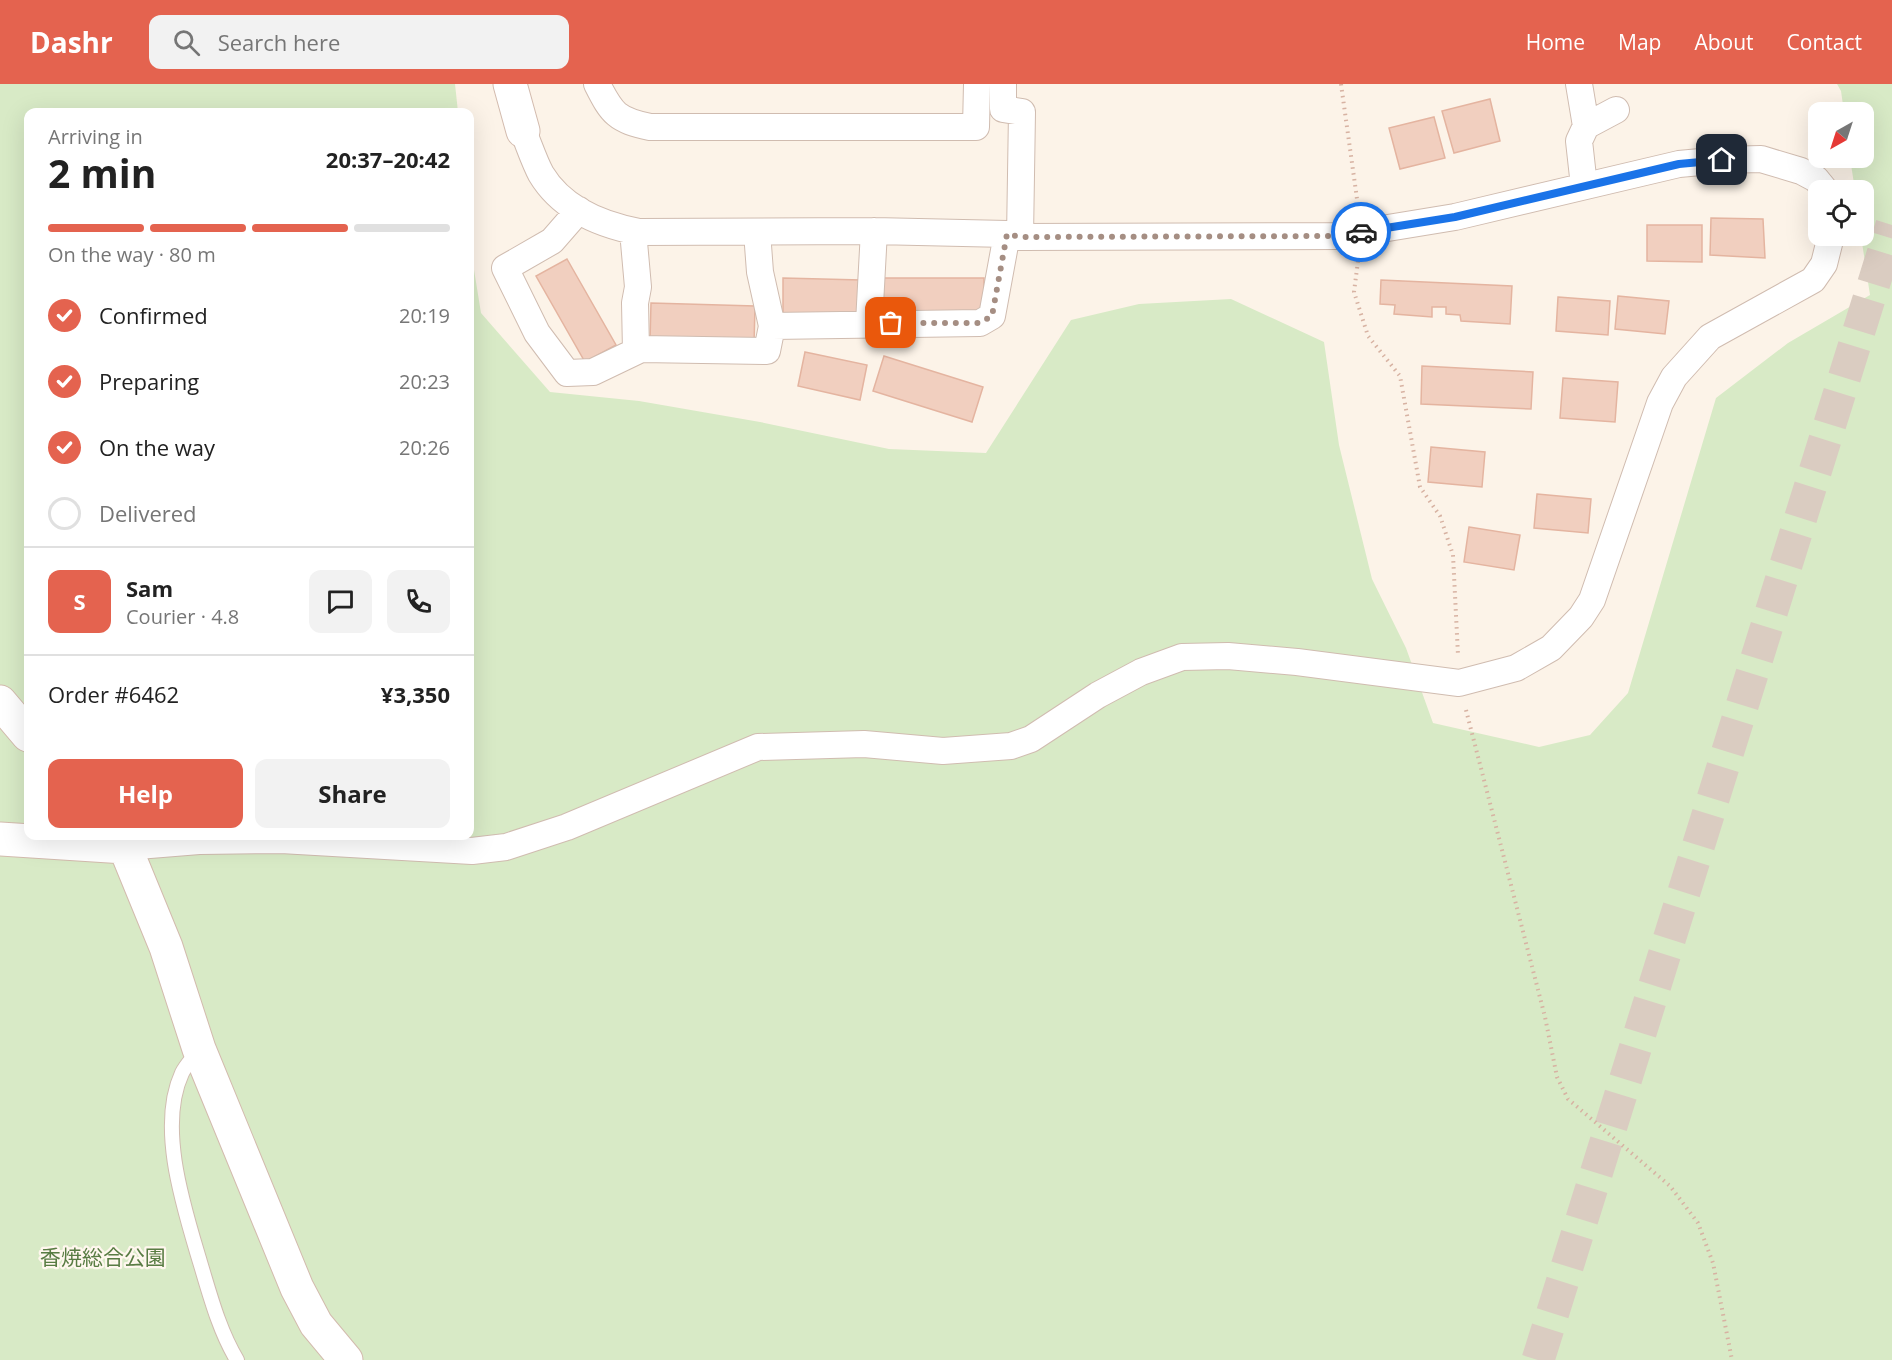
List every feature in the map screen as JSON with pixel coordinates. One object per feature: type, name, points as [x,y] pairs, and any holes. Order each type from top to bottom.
[{"type":"street","points":[[510,84],[523,131],[542,175],[563,198],[579,210],[612,227],[633,231],[874,231],[1014,236],[1339,236],[1455,217],[1679,164],[1761,159],[1801,171],[1817,180]]},
{"type":"street","points":[[597,84],[607,103],[624,121],[650,127],[976,127],[977,84]]},
{"type":"street","points":[[772,326],[980,323],[992,316],[1014,236],[1022,112],[1003,109],[1003,84]]},
{"type":"street","points":[[1579,84],[1586,126],[1579,141],[1584,186]]},
{"type":"street","points":[[1586,126],[1616,110]]},
{"type":"street","points":[[579,210],[552,241],[504,268],[537,333],[567,373],[593,372],[641,349],[767,351],[772,326],[760,272],[758,232]]},
{"type":"street","points":[[633,231],[638,287],[635,303],[636,351]]},
{"type":"street","points":[[869,323],[874,231]]},
{"type":"street","points":[[60,840],[281,840],[472,851],[506,847],[567,827],[758,747],[864,744],[943,751],[1011,746],[1031,739],[1098,695],[1141,672],[1182,657],[1228,656],[1297,662],[1459,683],[1496,675],[1538,656],[1566,635],[1581,618],[1592,600],[1660,403],[1674,377],[1710,337],[1813,280],[1824,264],[1828,246]]},
{"type":"street","points":[[0,702],[24,730]]},
{"type":"street","points":[[0,839],[24,839]]},
{"type":"street","points":[[120,841],[165,947],[200,1049],[297,1288],[316,1324],[346,1360]]},
{"type":"lane","points":[[200,1049],[182,1073],[174,1108],[173,1150],[181,1199],[212,1300],[228,1344],[237,1360]]},
{"type":"path","points":[[1341,84],[1361,232],[1354,292],[1368,336],[1400,376],[1420,487],[1440,516],[1453,555],[1459,683],[1545,1017],[1557,1077],[1568,1099],[1670,1186],[1698,1222],[1713,1263],[1732,1360]]},
{"type":"green space","name":"香焼総合公園","points":[[0,84],[455,84],[458,108],[24,108],[24,840],[474,840],[474,270],[481,313],[550,392],[639,401],[760,422],[889,449],[986,453],[1071,320],[1139,304],[1231,299],[1324,342],[1339,445],[1372,579],[1406,648],[1433,723],[1539,747],[1590,735],[1628,693],[1716,398],[1788,343],[1870,295],[1863,246],[1874,246],[1874,180],[1853,180],[1852,168],[1874,168],[1874,102],[1843,102],[1837,84],[1892,84],[1892,1360],[0,1360]]},
{"type":"building","points":[[1490,99],[1500,141],[1454,153],[1442,111]]},
{"type":"building","points":[[1434,117],[1445,158],[1400,169],[1389,128]]},
{"type":"building","points":[[1711,218],[1763,219],[1765,258],[1710,255]]},
{"type":"building","points":[[1647,225],[1702,225],[1702,262],[1647,261]]},
{"type":"building","points":[[567,259],[616,345],[585,362],[536,276]]},
{"type":"building","points":[[783,278],[861,280],[861,315],[783,314]]},
{"type":"building","points":[[881,278],[984,278],[984,315],[881,314]]},
{"type":"building","points":[[1381,280],[1512,286],[1510,324],[1461,321],[1460,315],[1446,314],[1446,307],[1432,307],[1432,317],[1394,314],[1395,305],[1380,304]]},
{"type":"building","points":[[1618,296],[1669,301],[1665,334],[1615,329]]},
{"type":"building","points":[[1558,297],[1610,301],[1608,335],[1556,331]]},
{"type":"building","points":[[651,303],[755,306],[754,344],[650,341]]},
{"type":"building","points":[[805,352],[867,365],[860,400],[798,386]]},
{"type":"building","points":[[884,356],[983,387],[972,422],[873,391]]},
{"type":"building","points":[[1422,366],[1533,372],[1531,409],[1421,404]]},
{"type":"building","points":[[1563,378],[1618,382],[1615,422],[1560,418]]},
{"type":"building","points":[[1431,447],[1485,452],[1482,487],[1428,482]]},
{"type":"building","points":[[1537,494],[1591,499],[1588,533],[1534,528]]},
{"type":"building","points":[[1469,527],[1520,535],[1514,570],[1464,562]]},
{"type":"tunnel","points":[[1538,1360],[1892,225]]},
{"type":"way so far","points":[[891,323],[980,323],[992,316],[1007,234],[1020,237],[1339,236],[1361,232]]},
{"type":"route","points":[[1361,232],[1455,217],[1679,164],[1722,160]]}]
